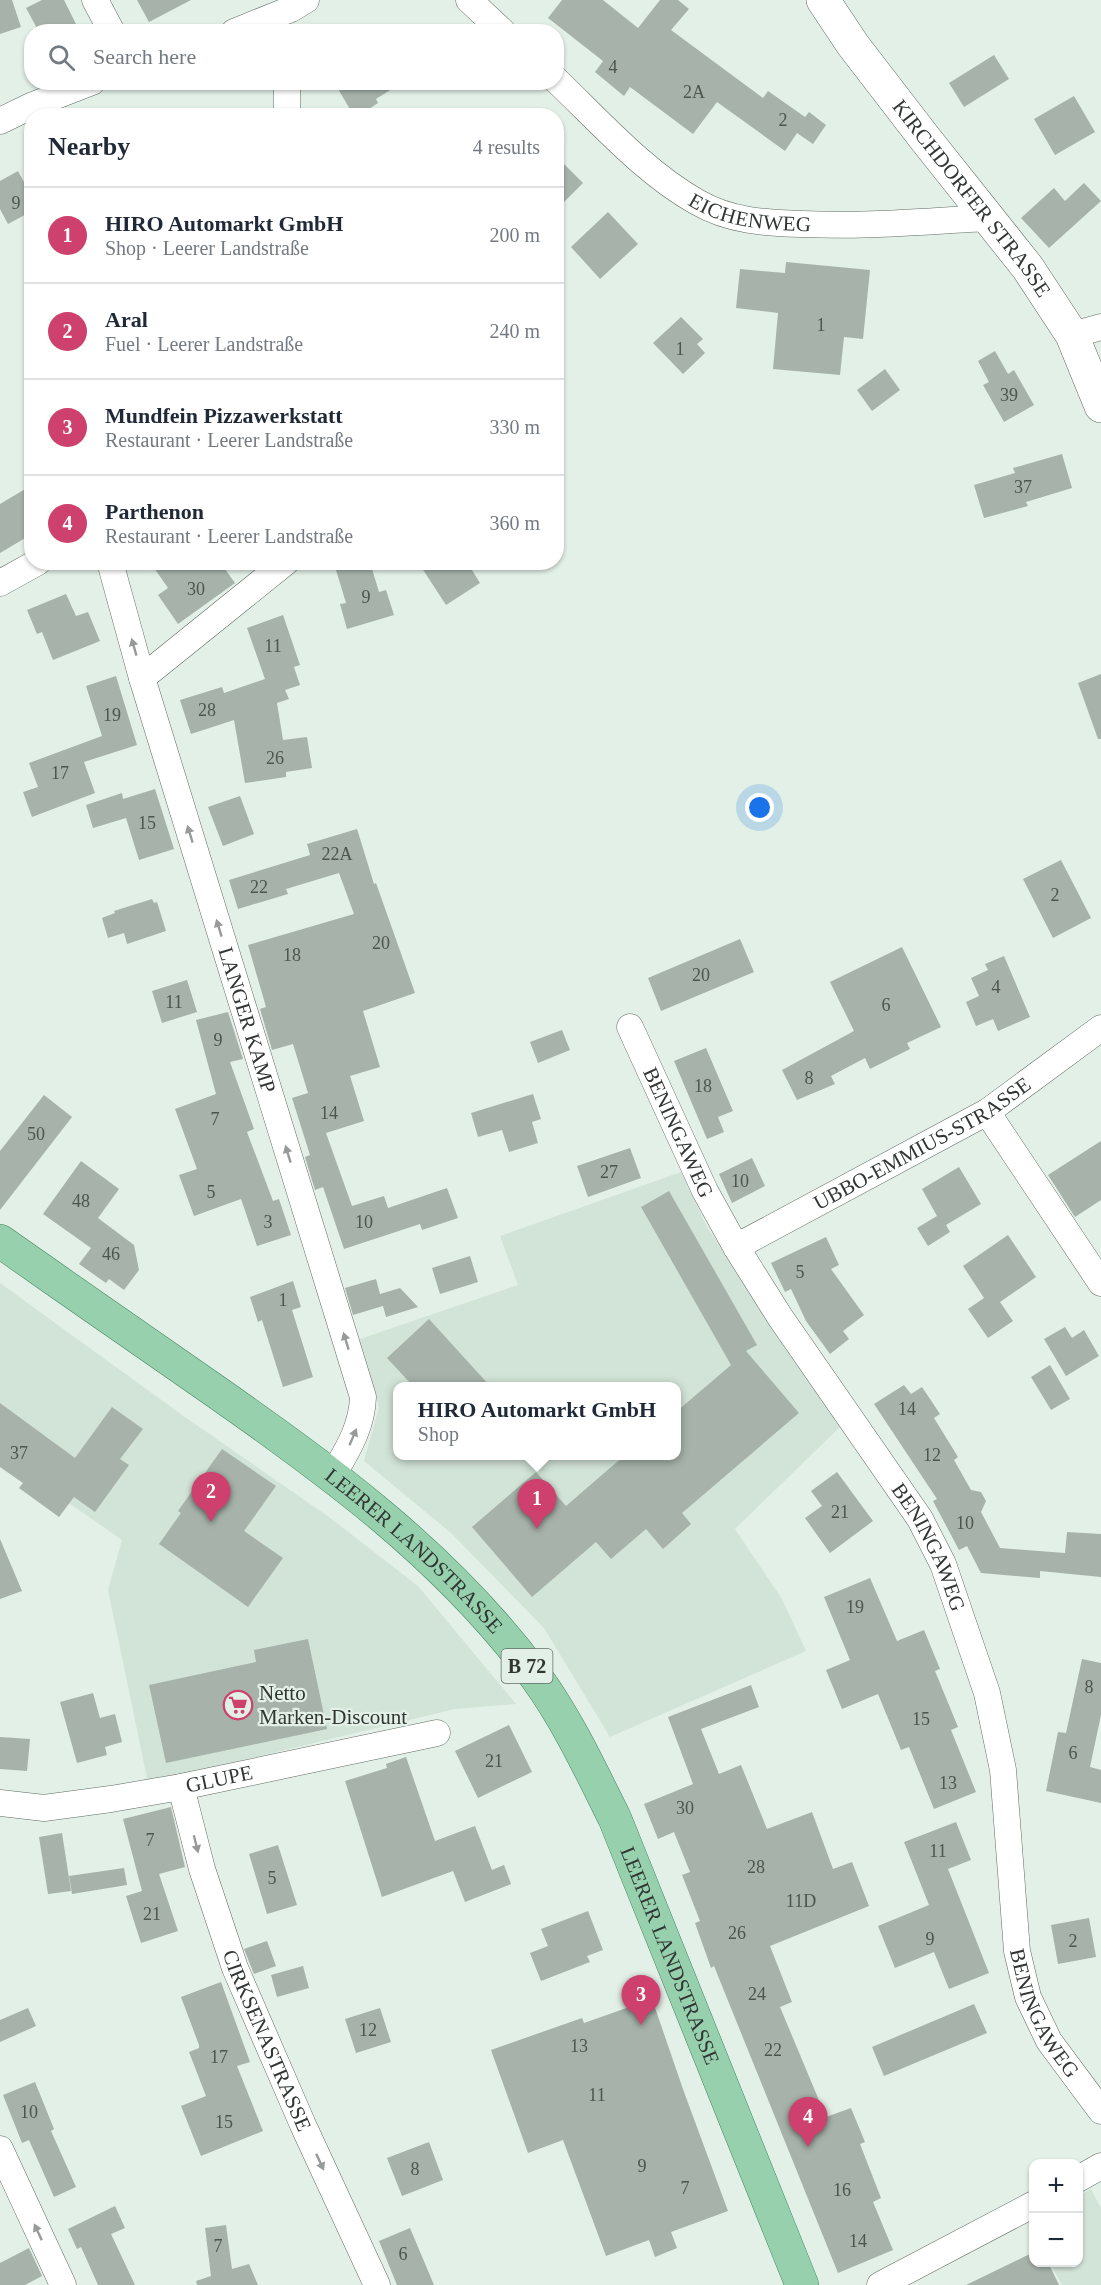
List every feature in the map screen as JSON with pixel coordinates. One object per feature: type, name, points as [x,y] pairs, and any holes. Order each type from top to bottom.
[{"type":"main road","name":"LEERER LANDSTRASSE","points":[[0,1241],[333,1474],[416,1545],[490,1620],[536,1677],[579,1746],[615,1819],[802,2285]]},
{"type":"street","points":[[95,0],[108,24]]},
{"type":"street","points":[[469,0],[494,24]]},
{"type":"street","name":"KIRCHDORFER STRASSE","points":[[823,0],[853,45],[988,218],[1028,268],[1087,331],[1101,406]]},
{"type":"street","points":[[260,24],[296,13]]},
{"type":"street","name":"EICHENWEG","points":[[564,87],[669,184],[698,203],[728,216],[757,222],[881,226],[988,218]]},
{"type":"street","points":[[27,108],[71,90]]},
{"type":"street","points":[[287,90],[287,108]]},
{"type":"street","points":[[0,121],[24,109]]},
{"type":"street","points":[[0,583],[24,570]]},
{"type":"street","name":"LANGER KAMP","points":[[112,570],[142,678],[363,1396],[362,1416],[348,1449],[333,1474]]},
{"type":"street","points":[[142,678],[276,570]]},
{"type":"street","name":"BENINGAWEG","points":[[630,1027],[705,1191],[736,1247],[780,1317],[920,1519],[943,1564],[987,1693],[1004,1770],[1017,1951],[1028,1997],[1049,2041],[1101,2111]]},
{"type":"street","name":"UBBO-EMMIUS-STRASSE","points":[[736,1247],[987,1112],[1101,1028]]},
{"type":"street","points":[[987,1112],[1101,1283]]},
{"type":"street","name":"GLUPE","points":[[0,1803],[44,1808],[181,1787],[437,1733]]},
{"type":"street","name":"CIRKSENASTRASSE","points":[[181,1787],[202,1869],[236,1968],[303,2125],[377,2285]]},
{"type":"street","points":[[0,2149],[63,2285]]},
{"type":"street","points":[[1083,2176],[1101,2166]]},
{"type":"street","points":[[880,2285],[1029,2207]]},
{"type":"shaded area","points":[[681,1172],[707,1227],[842,1425],[735,1529],[782,1599],[806,1651],[610,1737],[544,1628],[451,1533],[364,1461],[379,1407],[357,1340],[518,1285],[500,1236]]},
{"type":"shaded area","points":[[0,1283],[185,1417],[329,1517],[418,1586],[516,1704],[455,1709],[148,1783],[108,1590],[122,1540],[0,1455]]},
{"type":"shaded area","points":[[1091,2189],[1101,2208],[1101,2285],[1062,2285],[1052,2267],[1083,2267],[1083,2194]]},
{"type":"building","points":[[0,0],[12,0],[21,27],[0,34]]},
{"type":"building","points":[[42,0],[64,0],[76,24],[35,24],[26,8]]},
{"type":"building","points":[[137,0],[191,0],[149,22]]},
{"type":"building","points":[[562,0],[603,0],[638,28],[660,0],[678,0],[689,9],[671,30],[763,98],[768,91],[805,117],[809,112],[826,125],[813,144],[797,133],[785,151],[717,102],[693,134],[630,87],[624,96],[595,72],[603,61],[564,31],[564,24],[556,24],[548,18]]},
{"type":"building","points":[[994,55],[1009,79],[964,107],[949,83]]},
{"type":"building","points":[[339,90],[390,90],[376,99],[378,103],[370,108],[349,108]]},
{"type":"building","points":[[1074,96],[1095,132],[1055,155],[1034,119]]},
{"type":"building","points":[[564,164],[583,183],[564,202]]},
{"type":"building","points":[[18,171],[24,182],[24,215],[8,224],[0,209],[0,181]]},
{"type":"building","points":[[1084,183],[1101,201],[1049,248],[1021,218],[1054,188],[1065,201]]},
{"type":"building","points":[[608,212],[638,244],[600,279],[571,247]]},
{"type":"building","points":[[786,262],[870,270],[863,339],[844,337],[840,375],[773,369],[778,313],[736,308],[740,269],[785,273]]},
{"type":"building","points":[[681,317],[703,339],[697,344],[705,353],[683,374],[653,343]]},
{"type":"building","points":[[995,351],[1008,374],[1014,370],[1034,405],[1004,422],[983,385],[989,382],[978,361]]},
{"type":"building","points":[[885,369],[900,390],[872,411],[857,390]]},
{"type":"building","points":[[1062,454],[1072,488],[1026,502],[1028,506],[984,518],[974,485],[1015,473],[1013,468]]},
{"type":"building","points":[[24,490],[24,539],[0,553],[0,504]]},
{"type":"building","points":[[156,570],[226,570],[235,583],[178,624],[158,595],[168,588]]},
{"type":"building","points":[[336,570],[372,570],[379,592],[386,590],[394,615],[347,629],[340,604],[346,603]]},
{"type":"building","points":[[423,570],[472,570],[480,583],[446,605]]},
{"type":"building","points":[[66,594],[76,616],[88,612],[100,641],[53,660],[42,632],[37,634],[27,610]]},
{"type":"building","points":[[283,615],[300,665],[294,667],[300,685],[285,690],[289,699],[277,703],[283,740],[307,737],[312,768],[286,772],[286,777],[245,783],[234,720],[191,734],[180,700],[222,687],[224,693],[265,679],[247,628]]},
{"type":"building","points":[[1101,674],[1101,739],[1098,739],[1078,683]]},
{"type":"building","points":[[116,676],[137,745],[84,762],[95,793],[32,817],[23,792],[38,787],[29,763],[102,736],[86,686]]},
{"type":"building","points":[[155,789],[174,849],[139,860],[126,818],[93,828],[86,805],[122,793],[123,799]]},
{"type":"building","points":[[240,796],[254,834],[223,846],[208,807]]},
{"type":"building","points":[[357,829],[374,884],[376,883],[415,993],[363,1011],[380,1067],[350,1076],[364,1121],[326,1133],[352,1206],[384,1196],[388,1208],[447,1188],[458,1218],[422,1230],[420,1224],[344,1249],[323,1187],[315,1190],[305,1157],[310,1155],[292,1098],[308,1093],[293,1044],[272,1050],[260,1009],[266,1007],[248,945],[354,914],[339,873],[286,889],[288,894],[238,909],[229,880],[310,855],[307,844]]},
{"type":"building","points":[[1061,860],[1091,918],[1053,938],[1023,879]]},
{"type":"building","points":[[152,899],[154,903],[157,902],[166,931],[127,944],[124,933],[108,938],[102,918],[115,913],[114,911]]},
{"type":"building","points":[[740,939],[754,972],[661,1011],[648,978]]},
{"type":"building","points":[[902,947],[941,1027],[907,1043],[910,1049],[870,1069],[865,1058],[831,1076],[835,1084],[797,1100],[782,1070],[854,1031],[830,982]]},
{"type":"building","points":[[1004,956],[1030,1017],[998,1031],[993,1019],[976,1026],[966,1002],[979,996],[971,978],[988,970],[985,964]]},
{"type":"building","points":[[187,980],[197,1012],[162,1023],[152,991]]},
{"type":"building","points":[[228,1012],[243,1059],[230,1062],[254,1129],[247,1132],[273,1201],[279,1199],[291,1235],[257,1246],[241,1199],[194,1216],[179,1175],[197,1169],[175,1109],[216,1094],[196,1020]]},
{"type":"building","points":[[562,1030],[570,1050],[538,1063],[530,1042]]},
{"type":"building","points":[[706,1048],[733,1111],[718,1117],[724,1132],[707,1139],[674,1061]]},
{"type":"building","points":[[533,1094],[541,1119],[532,1122],[538,1143],[509,1152],[502,1130],[478,1137],[471,1113]]},
{"type":"building","points":[[44,1095],[72,1117],[0,1210],[0,1151]]},
{"type":"building","points":[[1101,1141],[1101,1200],[1075,1217],[1048,1175]]},
{"type":"building","points":[[630,1148],[641,1178],[588,1197],[577,1166]]},
{"type":"building","points":[[752,1158],[765,1186],[732,1203],[719,1174]]},
{"type":"building","points":[[81,1161],[119,1189],[98,1218],[134,1245],[139,1270],[124,1290],[109,1279],[106,1283],[79,1264],[91,1248],[43,1214]]},
{"type":"building","points":[[959,1167],[981,1204],[946,1225],[950,1232],[928,1246],[917,1228],[937,1216],[922,1189]]},
{"type":"building","points":[[669,1191],[757,1345],[746,1351],[799,1413],[682,1513],[691,1524],[663,1549],[646,1529],[611,1559],[596,1542],[532,1597],[472,1527],[536,1472],[566,1506],[619,1460],[681,1460],[681,1408],[731,1365],[641,1207]]},
{"type":"building","points":[[1008,1235],[1036,1277],[1000,1302],[1013,1321],[988,1338],[968,1309],[984,1298],[963,1266]]},
{"type":"building","points":[[826,1237],[839,1265],[831,1269],[864,1315],[843,1331],[849,1339],[830,1354],[806,1321],[791,1289],[785,1292],[771,1263]]},
{"type":"building","points":[[470,1256],[478,1282],[440,1294],[432,1268]]},
{"type":"building","points":[[376,1279],[380,1294],[400,1288],[418,1307],[386,1317],[383,1306],[353,1315],[345,1288]]},
{"type":"building","points":[[293,1281],[301,1307],[292,1310],[313,1377],[283,1387],[262,1320],[258,1322],[250,1297]]},
{"type":"building","points":[[429,1319],[486,1382],[409,1382],[387,1358]]},
{"type":"building","points":[[1065,1327],[1072,1338],[1084,1330],[1099,1356],[1066,1376],[1044,1339]]},
{"type":"building","points":[[1050,1365],[1070,1399],[1051,1410],[1031,1377]]},
{"type":"building","points":[[904,1385],[911,1394],[922,1387],[940,1414],[934,1418],[958,1457],[954,1460],[971,1490],[981,1492],[986,1501],[981,1512],[1000,1548],[1065,1553],[1067,1532],[1101,1534],[1101,1577],[1040,1571],[1040,1578],[981,1573],[967,1546],[959,1550],[933,1501],[937,1499],[874,1404]]},
{"type":"building","points":[[0,1403],[75,1458],[112,1407],[143,1429],[120,1459],[129,1465],[95,1512],[74,1497],[59,1517],[19,1488],[23,1483],[0,1467]]},
{"type":"building","points":[[222,1449],[276,1486],[244,1531],[283,1558],[248,1607],[159,1544],[181,1513],[178,1511]]},
{"type":"building","points":[[837,1472],[873,1521],[830,1553],[805,1518],[822,1506],[811,1491]]},
{"type":"building","points":[[0,1539],[22,1591],[0,1599]]},
{"type":"building","points":[[870,1578],[897,1641],[924,1630],[940,1669],[935,1671],[958,1727],[951,1730],[976,1792],[934,1809],[909,1747],[901,1750],[878,1694],[842,1709],[826,1670],[850,1660],[824,1597]]},
{"type":"building","name":"Netto Marken-Discount","points":[[308,1639],[327,1729],[166,1763],[149,1685],[256,1662],[254,1650]]},
{"type":"building","points":[[1082,1659],[1101,1663],[1101,1715],[1090,1767],[1101,1770],[1101,1803],[1046,1791],[1058,1732],[1066,1733]]},
{"type":"building","points":[[751,1685],[759,1707],[701,1729],[719,1774],[741,1765],[767,1829],[812,1812],[833,1869],[852,1862],[869,1906],[770,1946],[792,2002],[780,2007],[826,2117],[851,2108],[865,2142],[860,2144],[881,2198],[873,2202],[893,2250],[838,2273],[714,1966],[711,1968],[695,1923],[700,1921],[682,1875],[690,1872],[674,1832],[658,1839],[644,1804],[693,1784],[668,1717]]},
{"type":"building","points":[[93,1693],[100,1718],[115,1714],[122,1742],[105,1747],[107,1755],[77,1763],[60,1702]]},
{"type":"building","points":[[509,1725],[532,1772],[478,1798],[455,1751]]},
{"type":"building","points":[[0,1737],[30,1739],[27,1771],[0,1769]]},
{"type":"building","points":[[406,1757],[435,1841],[475,1826],[492,1870],[504,1865],[511,1884],[465,1902],[453,1871],[382,1897],[345,1781],[387,1768],[386,1764]]},
{"type":"building","points":[[171,1807],[185,1867],[159,1874],[178,1931],[141,1943],[126,1896],[142,1891],[123,1819]]},
{"type":"building","points":[[956,1822],[971,1860],[948,1869],[989,1973],[949,1989],[934,1952],[895,1968],[878,1926],[929,1905],[904,1842]]},
{"type":"building","points":[[62,1833],[71,1891],[48,1894],[39,1837]]},
{"type":"building","points":[[278,1845],[297,1905],[267,1914],[249,1854]]},
{"type":"building","points":[[124,1868],[127,1885],[72,1894],[69,1876]]},
{"type":"building","points":[[588,1911],[603,1950],[587,1956],[590,1962],[541,1981],[530,1953],[548,1946],[541,1929]]},
{"type":"building","points":[[1089,1918],[1096,1957],[1058,1964],[1051,1925]]},
{"type":"building","points":[[267,1941],[276,1966],[254,1974],[244,1949]]},
{"type":"building","points":[[303,1966],[309,1988],[277,1997],[271,1975]]},
{"type":"building","points":[[221,1982],[250,2062],[237,2066],[263,2131],[201,2156],[181,2106],[206,2096],[189,2052],[199,2048],[199,2045],[181,1997]]},
{"type":"building","points":[[652,1999],[728,2211],[671,2232],[677,2248],[655,2257],[649,2240],[606,2256],[563,2140],[528,2153],[491,2050],[582,2018],[584,2023]]},
{"type":"building","points":[[974,2004],[987,2033],[884,2076],[872,2047]]},
{"type":"building","points":[[28,2008],[36,2026],[0,2042],[0,2020]]},
{"type":"building","points":[[380,2008],[391,2042],[356,2053],[345,2019]]},
{"type":"building","points":[[35,2082],[54,2129],[51,2131],[76,2187],[54,2197],[29,2140],[22,2143],[3,2095]]},
{"type":"building","points":[[429,2142],[443,2180],[402,2196],[387,2158]]},
{"type":"building","points":[[115,2206],[125,2228],[111,2234],[135,2285],[98,2285],[81,2247],[77,2249],[68,2229]]},
{"type":"building","points":[[226,2225],[232,2269],[249,2264],[258,2285],[197,2285],[196,2281],[211,2276],[205,2228]]},
{"type":"building","points":[[410,2228],[434,2285],[397,2285],[379,2241]]},
{"type":"building","points":[[29,2248],[42,2276],[25,2285],[0,2285],[0,2263]]},
{"type":"building","points":[[1029,2254],[1029,2267],[1050,2267],[1059,2285],[966,2285]]},
{"type":"place","name":"Aral","points":[[211,1522]]},
{"type":"place","name":"HIRO Automarkt GmbH","points":[[537,1529]]},
{"type":"place","name":"Netto Marken-Discount","points":[[238,1705]]},
{"type":"place","name":"Mundfein Pizzawerkstatt","points":[[641,2025]]},
{"type":"place","name":"Parthenon","points":[[808,2147]]}]
